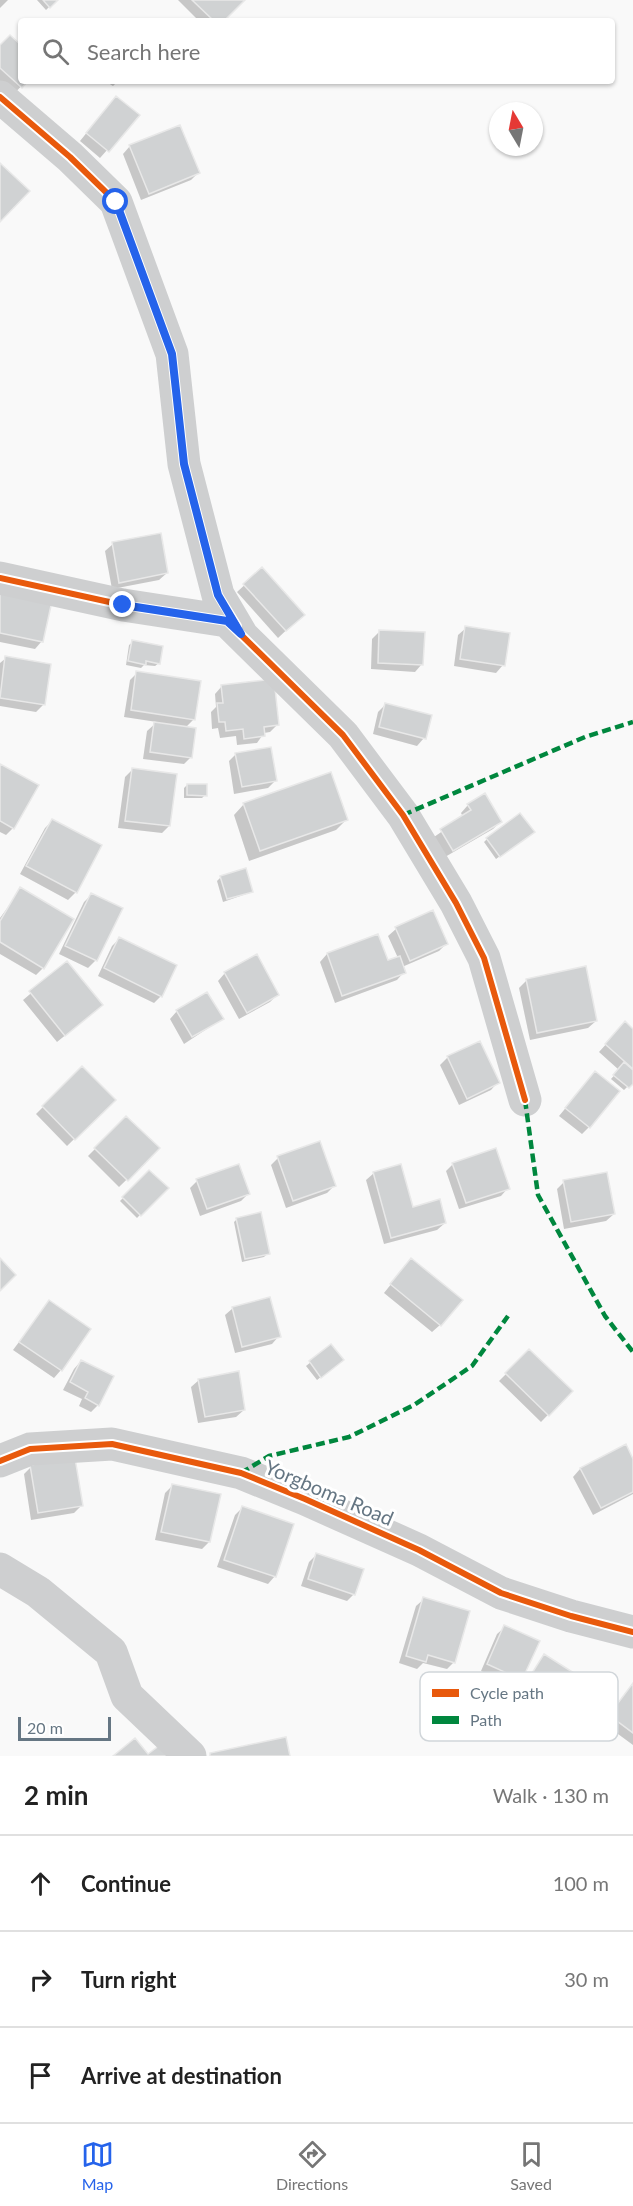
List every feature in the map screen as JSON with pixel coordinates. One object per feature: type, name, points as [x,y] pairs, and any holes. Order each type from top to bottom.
[{"type":"street","points":[[0,96],[70,157],[116,202],[172,354],[184,464],[218,595],[241,634]]},
{"type":"street","points":[[0,578],[123,605],[227,621],[279,675],[343,735],[403,815],[456,903],[484,958],[525,1100]]},
{"type":"street","name":"Yorgboma Road","points":[[0,1461],[30,1449],[112,1444],[241,1473],[419,1550],[501,1593],[571,1617],[633,1632]]},
{"type":"street","points":[[0,1569],[38,1592],[111,1652],[127,1696],[190,1756]]},
{"type":"building","points":[[43,0],[58,0],[50,8]]},
{"type":"building","points":[[192,0],[245,0],[227,18],[211,18]]},
{"type":"building","points":[[10,35],[18,42],[18,84],[25,84],[22,88],[0,68],[0,45]]},
{"type":"building","points":[[116,96],[140,115],[109,152],[86,133]]},
{"type":"building","points":[[180,125],[200,173],[149,194],[129,145]]},
{"type":"building","points":[[0,163],[30,191],[0,222]]},
{"type":"building","points":[[161,533],[168,573],[119,583],[112,542]]},
{"type":"building","points":[[262,567],[305,615],[286,631],[243,584]]},
{"type":"building","points":[[0,590],[52,601],[43,642],[0,633]]},
{"type":"building","points":[[465,626],[510,633],[505,666],[460,659]]},
{"type":"building","points":[[379,630],[425,632],[423,665],[378,663]]},
{"type":"building","points":[[132,640],[163,646],[160,664],[146,661],[146,665],[128,661]]},
{"type":"building","points":[[5,656],[51,664],[45,705],[0,698]]},
{"type":"building","points":[[136,671],[201,681],[195,720],[131,710]]},
{"type":"building","points":[[274,679],[279,725],[264,727],[265,736],[244,739],[243,729],[226,731],[225,722],[219,722],[217,703],[223,703],[221,685]]},
{"type":"building","points":[[385,703],[432,715],[426,739],[379,727]]},
{"type":"building","points":[[154,722],[196,728],[192,758],[150,752]]},
{"type":"building","points":[[271,747],[277,781],[242,787],[235,753]]},
{"type":"building","points":[[0,764],[39,785],[14,829],[0,821]]},
{"type":"building","points":[[132,768],[177,774],[170,826],[125,821]]},
{"type":"building","points":[[331,772],[348,820],[260,851],[243,803]]},
{"type":"building","points":[[187,784],[207,784],[207,796],[187,795]]},
{"type":"building","points":[[485,793],[502,822],[453,851],[440,829],[471,810],[467,804]]},
{"type":"building","points":[[520,813],[535,832],[500,857],[486,838]]},
{"type":"building","points":[[52,819],[102,845],[77,893],[26,866]]},
{"type":"building","points":[[246,868],[253,892],[227,899],[220,876]]},
{"type":"building","points":[[20,887],[74,919],[44,969],[0,942],[0,921]]},
{"type":"building","points":[[91,893],[123,908],[97,961],[65,946]]},
{"type":"building","points":[[433,910],[448,944],[410,961],[395,927]]},
{"type":"building","points":[[378,934],[388,960],[400,956],[406,973],[342,996],[327,953]]},
{"type":"building","points":[[119,937],[177,965],[162,997],[104,968]]},
{"type":"building","points":[[257,954],[279,995],[247,1013],[224,972]]},
{"type":"building","points":[[67,961],[103,1005],[65,1036],[29,991]]},
{"type":"building","points":[[586,966],[597,1021],[537,1033],[526,979]]},
{"type":"building","points":[[207,992],[224,1019],[192,1037],[176,1010]]},
{"type":"building","points":[[625,1021],[633,1029],[633,1069],[605,1044]]},
{"type":"building","points":[[480,1041],[500,1083],[467,1099],[447,1056]]},
{"type":"building","points":[[624,1062],[633,1070],[633,1084],[629,1088],[613,1075]]},
{"type":"building","points":[[82,1066],[116,1100],[75,1140],[42,1106]]},
{"type":"building","points":[[595,1071],[620,1091],[590,1128],[565,1108]]},
{"type":"building","points":[[126,1116],[160,1148],[128,1181],[94,1148]]},
{"type":"building","points":[[320,1141],[336,1186],[293,1201],[277,1156]]},
{"type":"building","points":[[496,1148],[510,1189],[466,1203],[452,1163]]},
{"type":"building","points":[[239,1164],[250,1194],[207,1209],[196,1179]]},
{"type":"building","points":[[401,1164],[413,1207],[440,1199],[446,1223],[391,1238],[373,1172]]},
{"type":"building","points":[[149,1170],[169,1188],[141,1216],[122,1197]]},
{"type":"building","points":[[607,1172],[615,1214],[571,1222],[563,1180]]},
{"type":"building","points":[[261,1212],[270,1254],[245,1259],[236,1218]]},
{"type":"building","points":[[0,1258],[16,1275],[0,1291]]},
{"type":"building","points":[[411,1258],[463,1300],[441,1326],[390,1284]]},
{"type":"building","points":[[270,1297],[281,1337],[242,1347],[232,1307]]},
{"type":"building","points":[[49,1300],[91,1329],[62,1371],[19,1342]]},
{"type":"building","points":[[331,1344],[344,1360],[321,1378],[309,1361]]},
{"type":"building","points":[[529,1349],[573,1391],[549,1416],[505,1373]]},
{"type":"building","points":[[81,1360],[114,1376],[99,1406],[85,1398],[88,1392],[70,1382]]},
{"type":"building","points":[[239,1371],[245,1410],[205,1417],[198,1379]]},
{"type":"building","points":[[626,1444],[633,1459],[633,1492],[601,1508],[580,1468]]},
{"type":"building","points":[[75,1458],[83,1506],[38,1513],[30,1465]]},
{"type":"building","points":[[172,1484],[221,1494],[210,1542],[161,1532]]},
{"type":"building","points":[[242,1506],[294,1524],[276,1577],[224,1560]]},
{"type":"building","points":[[316,1553],[364,1569],[355,1595],[308,1579]]},
{"type":"building","points":[[423,1597],[470,1611],[455,1663],[428,1655],[426,1662],[406,1656]]},
{"type":"building","points":[[504,1625],[540,1641],[526,1672],[504,1672],[487,1664]]},
{"type":"building","points":[[544,1654],[572,1672],[533,1672]]},
{"type":"building","points":[[633,1683],[633,1733],[618,1722],[618,1703]]},
{"type":"building","points":[[286,1737],[290,1756],[210,1756],[210,1753]]},
{"type":"building","points":[[135,1738],[148,1754],[160,1745],[169,1756],[113,1756]]},
{"type":"marked path","points":[[403,815],[585,737],[633,722]]},
{"type":"marked path","points":[[525,1100],[538,1195],[605,1316],[633,1352]]},
{"type":"marked path","points":[[241,1473],[269,1456],[349,1437],[414,1405],[472,1366],[508,1316]]},
{"type":"cycle path","points":[[0,97],[70,157],[116,202],[172,354],[184,464],[218,595],[237,626]]},
{"type":"cycle path","points":[[0,578],[123,605],[227,621],[343,735],[403,815],[456,903],[484,958],[525,1100]]},
{"type":"cycle path","points":[[0,1461],[30,1449],[112,1444],[241,1473],[419,1550],[501,1593],[571,1616],[633,1632]]},
{"type":"route","points":[[116,202],[172,354],[184,464],[218,595],[241,634],[227,621],[123,605]]}]
